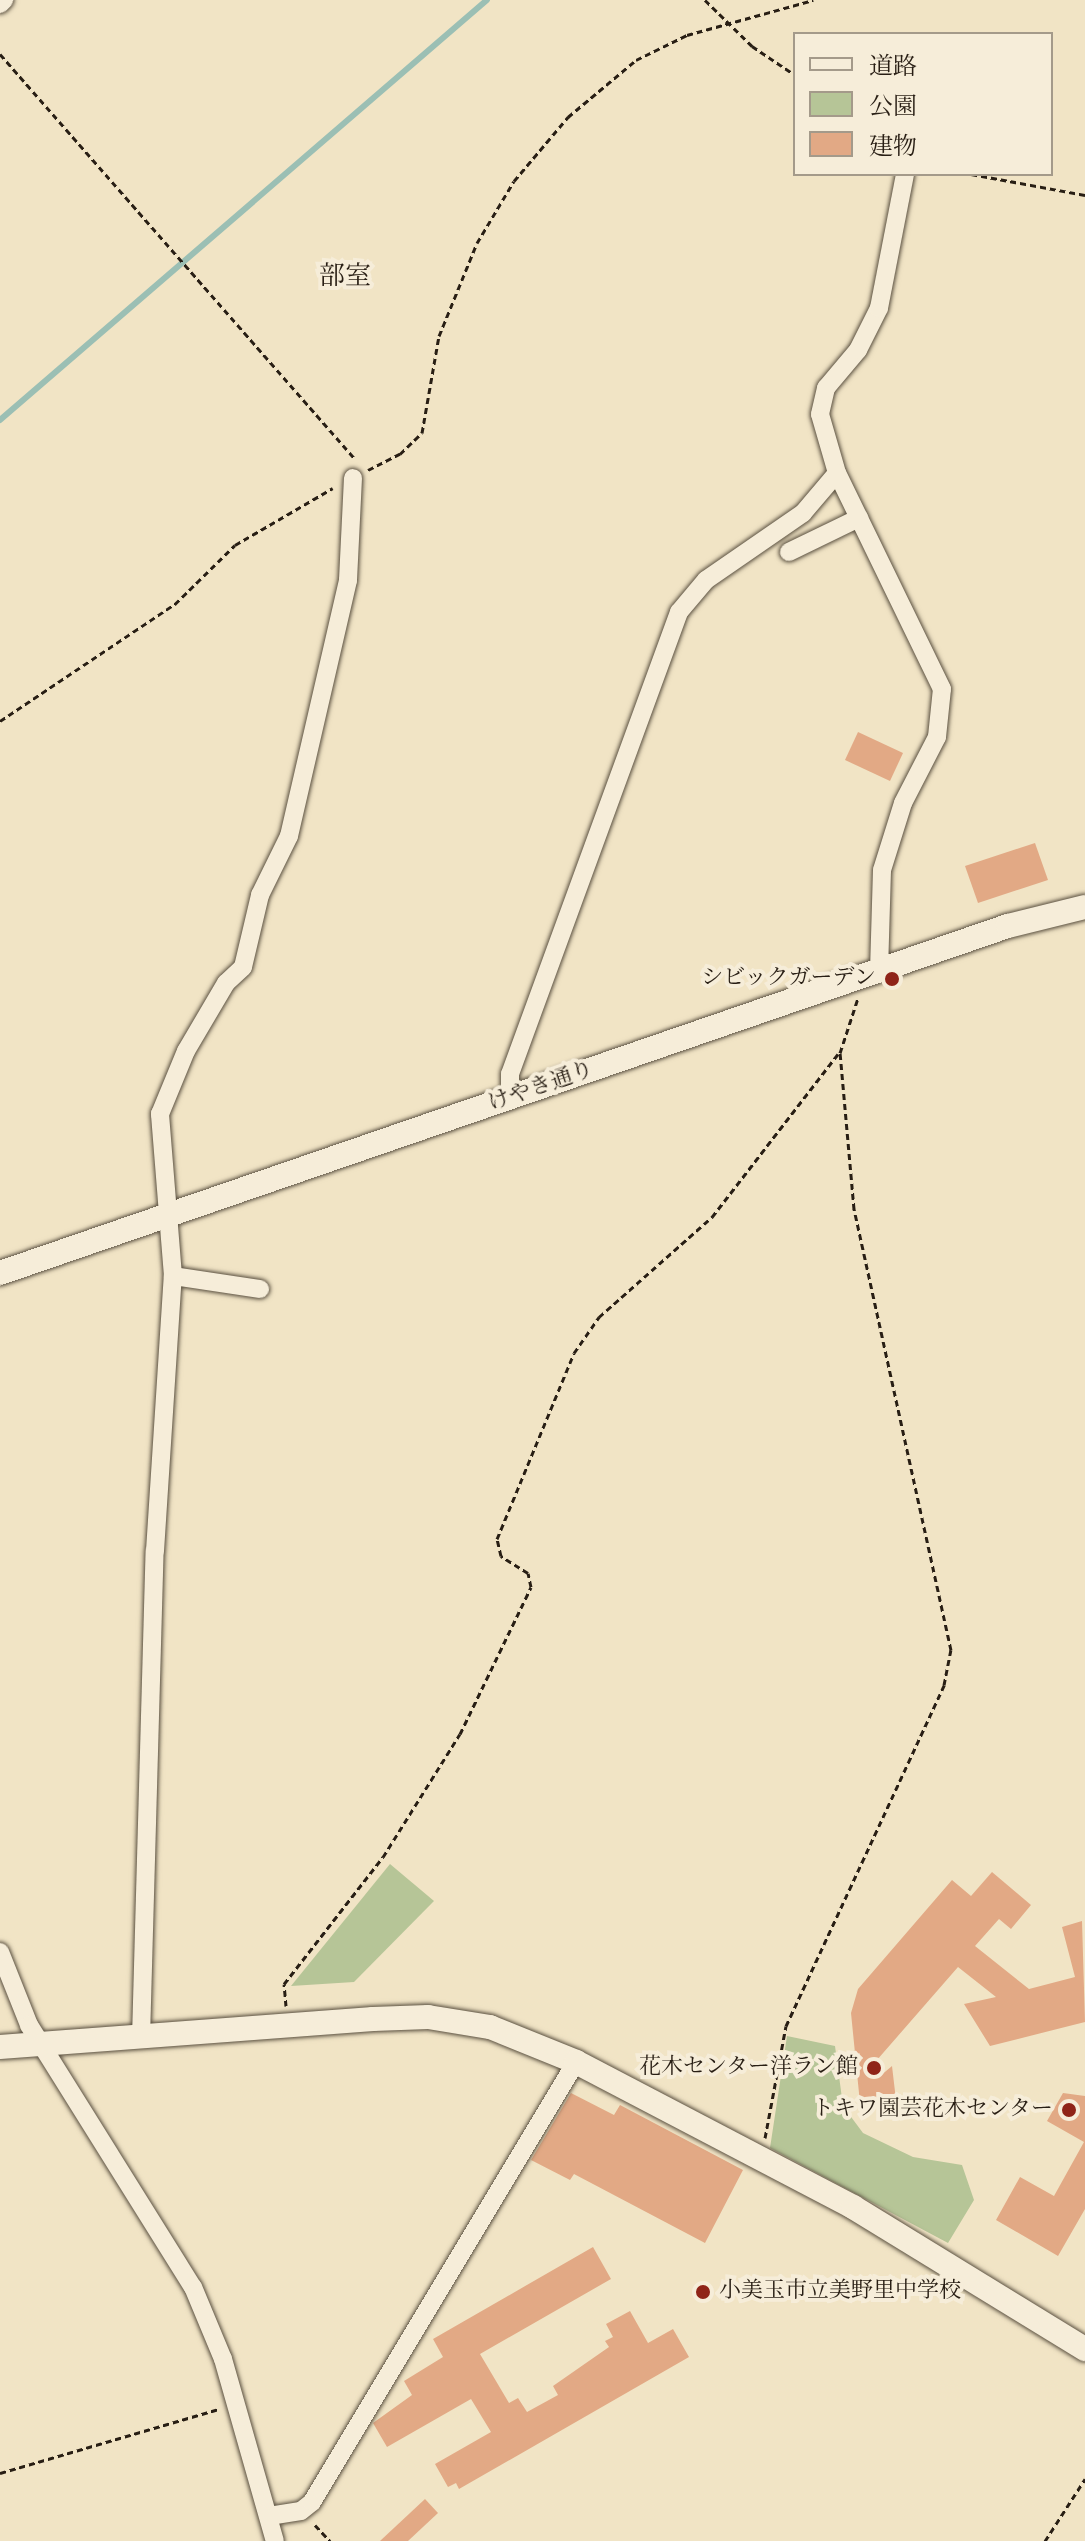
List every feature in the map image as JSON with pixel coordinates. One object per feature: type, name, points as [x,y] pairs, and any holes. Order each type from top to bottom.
[{"type":"street","points":[[0,4],[4,0]]},
{"type":"street","points":[[869,975],[882,870],[903,803],[937,737],[944,704],[937,674],[897,605],[837,473],[822,402],[879,308],[905,176]]},
{"type":"street","points":[[510,1097],[510,1074],[668,633],[698,588],[803,513],[837,473]]},
{"type":"street","points":[[141,2038],[155,1551],[173,1276],[173,1215],[159,1153],[160,1114],[186,1051],[226,983],[243,967],[260,895],[289,836],[348,580],[353,478]]},
{"type":"street","points":[[789,552],[859,518]]},
{"type":"street","name":"けやき通り","points":[[0,1273],[869,975],[1085,907]]},
{"type":"street","points":[[173,1276],[260,1289]]},
{"type":"street","points":[[0,1952],[43,2045],[175,2253],[238,2404],[275,2541]]},
{"type":"street","points":[[0,2047],[289,2026],[457,2020],[526,2040],[576,2062],[758,2157],[853,2207],[1085,2349]]},
{"type":"street","points":[[269,2516],[301,2511],[576,2062]]},
{"type":"path","points":[[705,0],[725,23],[793,74]]},
{"type":"path","points":[[0,54],[179,256],[363,472],[400,454],[422,433],[452,300],[514,181],[604,83],[648,54],[725,23],[813,0]]},
{"type":"path","points":[[982,176],[1085,195]]},
{"type":"path","points":[[0,721],[175,604],[235,545],[353,478]]},
{"type":"path","points":[[289,2026],[284,1984],[383,1857],[460,1734],[531,1587],[528,1573],[501,1556],[497,1539],[574,1353],[599,1317],[712,1217],[840,1053],[869,975]]},
{"type":"path","points":[[758,2157],[786,2026],[944,1685],[951,1650],[854,1209],[840,1053]]},
{"type":"path","points":[[0,2473],[238,2404]]},
{"type":"path","points":[[1045,2541],[1085,2479]]},
{"type":"path","points":[[301,2511],[330,2541]]},
{"type":"green space","points":[[390,1864],[434,1901],[354,1982],[291,1986]]},
{"type":"green space","points":[[787,2036],[835,2046],[843,2106],[863,2133],[913,2157],[962,2165],[974,2200],[948,2243],[770,2148]]},
{"type":"building","points":[[858,732],[903,753],[890,781],[845,760]]},
{"type":"building","points":[[1035,843],[1048,880],[978,903],[965,866]]},
{"type":"building","points":[[992,1872],[1031,1905],[1011,1929],[999,1919],[975,1946],[1029,1989],[1075,1977],[1062,1927],[1082,1921],[1085,2022],[990,2046],[964,2004],[996,1997],[958,1967],[870,2068],[879,2077],[892,2066],[896,2100],[860,2103],[851,2013],[858,1989],[952,1880],[971,1896]]},
{"type":"building","points":[[571,2093],[614,2115],[620,2105],[743,2170],[705,2243],[574,2174],[570,2180],[531,2160]]},
{"type":"building","points":[[1063,2093],[1085,2096],[1085,2209],[1058,2256],[996,2220],[1020,2177],[1054,2196],[1084,2142],[1047,2121]]},
{"type":"building","points":[[593,2247],[611,2279],[480,2354],[509,2403],[518,2398],[527,2412],[558,2395],[553,2386],[609,2347],[605,2341],[613,2337],[606,2324],[630,2311],[648,2343],[673,2329],[689,2357],[459,2489],[456,2483],[448,2487],[435,2464],[491,2432],[471,2399],[387,2447],[373,2423],[412,2395],[404,2381],[443,2357],[433,2339]]},
{"type":"building","points":[[425,2499],[438,2513],[408,2541],[380,2541]]},
{"type":"waterway","points":[[0,420],[487,0]]},
{"type":"place","name":"シビックガーデン","points":[[892,979]]},
{"type":"place","name":"花木センター洋ラン館","points":[[874,2068]]},
{"type":"place","name":"トキワ園芸花木センター","points":[[1069,2110]]},
{"type":"place","name":"小美玉市立美野里中学校","points":[[703,2292]]},
{"type":"district","name":"部室","points":[[345,278]]}]
